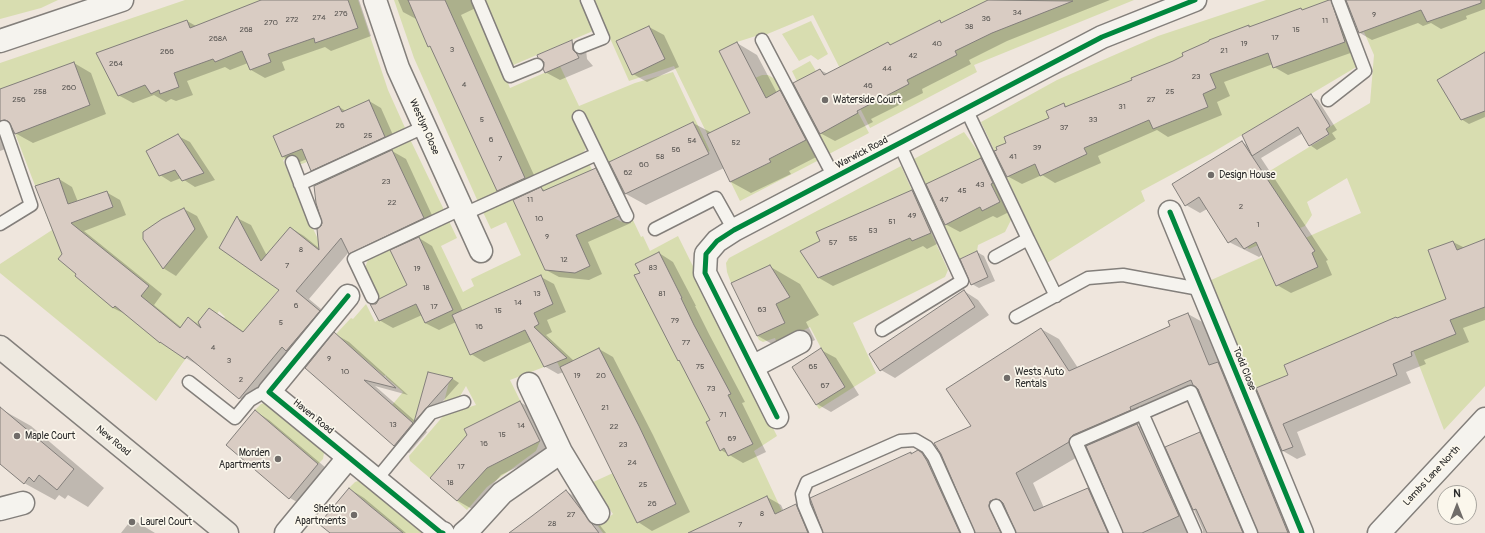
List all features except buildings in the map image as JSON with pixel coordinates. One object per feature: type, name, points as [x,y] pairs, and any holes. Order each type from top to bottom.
[{"type":"main road","name":"New Road","points":[[0,347],[227,533]]},
{"type":"street","points":[[0,42],[122,0]]},
{"type":"street","name":"Westlyn Close","points":[[375,0],[398,68],[481,251]]},
{"type":"street","name":"Warwick Road","points":[[777,417],[705,273],[706,254],[717,241],[734,230],[965,107],[1102,37],[1194,0]]},
{"type":"street","name":"Todd Close","points":[[1170,212],[1302,533]]},
{"type":"street","points":[[269,392],[348,296]]},
{"type":"street","points":[[752,367],[800,342]]},
{"type":"street","points":[[529,384],[562,452],[598,513]]},
{"type":"street","name":"Haven Road","points":[[269,392],[348,458],[443,533]]},
{"type":"street","name":"Lambs Lane North","points":[[1379,533],[1485,419]]},
{"type":"street","points":[[464,533],[502,493],[562,452]]},
{"type":"street","points":[[286,533],[348,458]]},
{"type":"street","points":[[0,509],[23,503]]},
{"type":"lane","points":[[478,0],[510,76],[537,65]]},
{"type":"lane","points":[[580,47],[603,38],[587,0]]},
{"type":"lane","points":[[1328,100],[1365,71],[1338,0]]},
{"type":"lane","points":[[762,40],[834,177]]},
{"type":"lane","points":[[965,107],[1056,296]]},
{"type":"lane","points":[[579,117],[627,216]]},
{"type":"lane","points":[[0,224],[31,205],[4,127]]},
{"type":"lane","points":[[300,184],[424,127]]},
{"type":"lane","points":[[882,330],[962,281],[899,143]]},
{"type":"lane","points":[[372,297],[354,259],[597,154]]},
{"type":"lane","points":[[292,162],[315,222]]},
{"type":"lane","points":[[655,228],[716,198],[734,230]]},
{"type":"lane","points":[[995,257],[1028,239]]},
{"type":"lane","points":[[1016,317],[1088,278],[1123,275],[1194,288],[1201,286]]},
{"type":"lane","points":[[190,382],[235,418],[250,400],[260,394],[269,392]]},
{"type":"lane","points":[[1116,533],[1076,442],[1191,392],[1251,533]]},
{"type":"lane","points":[[376,480],[431,413],[464,402]]},
{"type":"lane","points":[[1142,413],[1195,533]]},
{"type":"lane","points":[[816,533],[804,505],[802,494],[807,482],[900,441],[914,440],[927,447],[934,457],[968,533]]},
{"type":"lane","points":[[996,506],[1008,533]]},
{"type":"green space","points":[[0,0],[58,0],[41,8],[0,19]]},
{"type":"green space","points":[[185,0],[358,0],[388,90],[406,130],[312,173],[307,162],[299,165],[295,156],[283,160],[298,197],[326,256],[285,282],[256,317],[286,343],[267,365],[219,324],[225,317],[219,311],[156,401],[0,273],[0,264],[52,230],[0,94],[0,63]]},
{"type":"green space","points":[[394,0],[473,0],[510,88],[560,66],[579,106],[635,83],[673,72],[710,151],[708,152],[693,122],[613,160],[626,188],[620,191],[581,110],[572,115],[583,134],[586,149],[578,158],[479,204],[414,58]]},
{"type":"green space","points":[[483,0],[580,0],[593,31],[511,66]]},
{"type":"green space","points":[[593,0],[1134,0],[974,65],[977,72],[870,128],[813,15],[765,35],[762,34],[737,42],[755,78],[762,75],[768,75],[775,79],[779,84],[819,160],[740,201],[674,66],[629,81]]},
{"type":"green space","points":[[1266,0],[1335,0],[1358,66],[1210,154],[1141,191],[1145,201],[1047,263],[981,122],[1057,80],[1158,36]]},
{"type":"green space","points":[[1349,0],[1485,0],[1485,386],[1444,430],[1409,339],[1301,358],[1284,365],[1288,375],[1264,385],[1280,422],[1269,427],[1209,281],[1361,213],[1347,178],[1307,202],[1312,215],[1305,226],[1249,249],[1247,247],[1244,249],[1236,238],[1228,243],[1217,203],[1329,135],[1326,129],[1370,103],[1374,55],[1364,32],[1361,33]]},
{"type":"green space","points":[[811,21],[828,54],[818,60],[811,55],[799,61],[782,34]]},
{"type":"green space","name":"Waterside Court","points":[[810,61],[816,71],[820,69],[830,86],[841,80],[869,133],[829,154],[791,84],[797,81],[792,71]]},
{"type":"green space","points":[[964,132],[982,157],[1012,218],[1005,232],[978,245],[977,251],[959,259],[912,160]]},
{"type":"green space","points":[[409,137],[445,212],[365,250],[357,250],[349,234],[330,243],[317,214],[314,183]]},
{"type":"green space","points":[[588,161],[614,218],[622,222],[632,218],[650,251],[678,236],[777,436],[754,451],[789,526],[775,533],[603,533],[598,526],[613,514],[591,483],[613,473],[557,362],[510,380],[540,441],[536,451],[487,487],[467,510],[410,461],[409,456],[444,415],[476,405],[466,386],[459,398],[444,402],[450,378],[428,372],[414,423],[392,405],[403,392],[386,377],[386,375],[384,376],[336,334],[351,318],[353,319],[366,304],[375,322],[378,320],[370,303],[379,298],[365,268],[371,256],[448,219],[457,238],[441,246],[463,292],[474,286],[471,279],[521,255],[506,222],[491,229],[482,210]]},
{"type":"green space","points":[[901,166],[948,270],[945,277],[853,323],[876,373],[819,409],[792,367],[821,348],[810,327],[777,344],[775,338],[763,342],[759,340],[731,283],[727,272],[726,263],[729,258]]},
{"type":"green space","points":[[267,402],[322,447],[324,453],[323,459],[318,464],[255,410],[261,404]]},
{"type":"green space","points":[[358,481],[363,482],[425,533],[403,533],[349,488]]},
{"type":"cycle path","points":[[777,417],[705,273],[706,254],[717,241],[734,230],[1102,37],[1195,0]]},
{"type":"cycle path","points":[[1170,212],[1302,533]]},
{"type":"cycle path","points":[[348,296],[269,392],[443,533]]},
{"type":"place","name":"Waterside Court","points":[[825,100]]},
{"type":"place","name":"Design House","points":[[1211,175]]},
{"type":"place","name":"Wests Auto Rentals","points":[[1007,378]]},
{"type":"place","name":"Maple Court","points":[[17,436]]},
{"type":"place","name":"Morden Apartments","points":[[278,459]]},
{"type":"place","name":"Shelton Apartments","points":[[354,515]]},
{"type":"place","name":"Laurel Court","points":[[132,522]]}]
